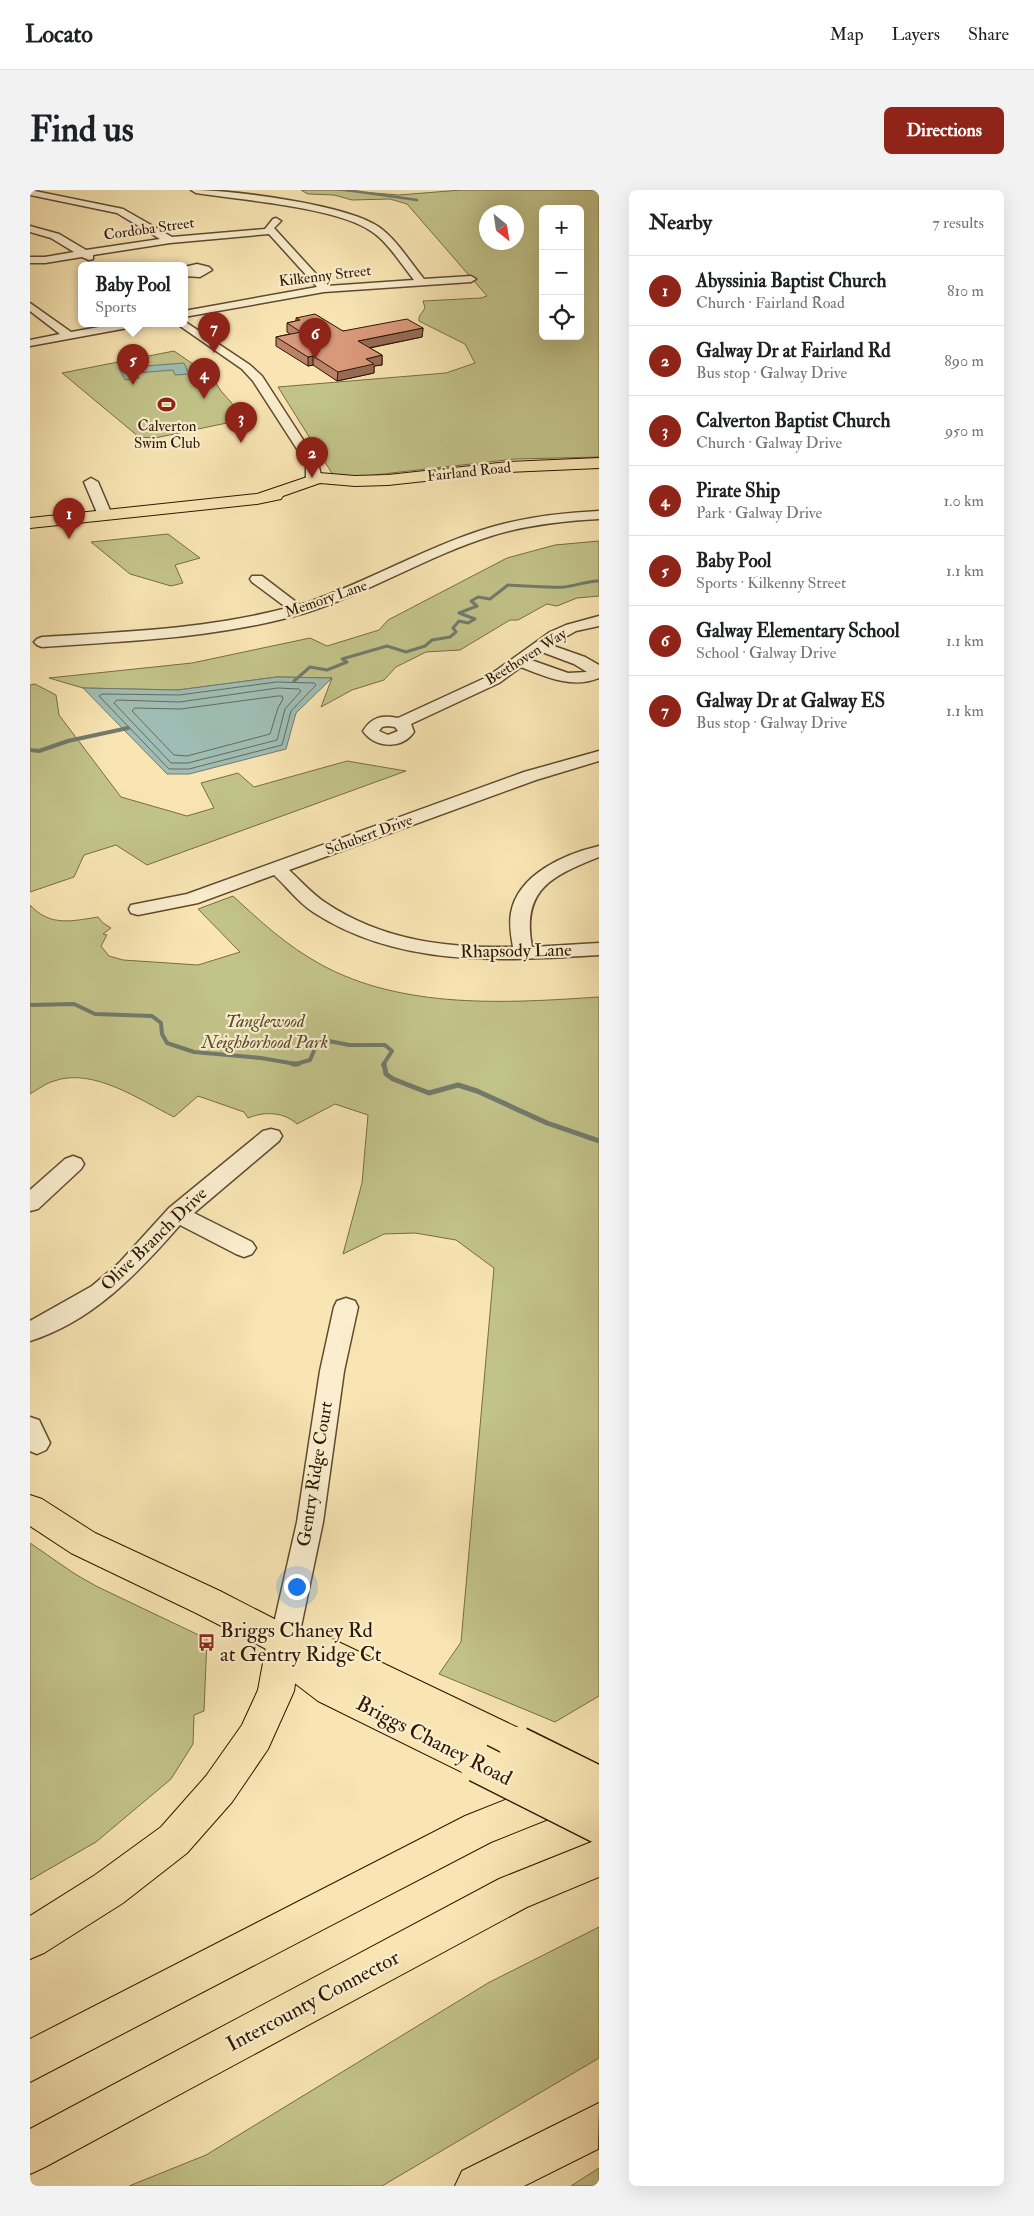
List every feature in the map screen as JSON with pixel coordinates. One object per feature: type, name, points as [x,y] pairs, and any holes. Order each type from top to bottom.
[{"type":"main road","name":"Fairland Road","points":[[313,484],[329,492],[336,482],[599,465]]},
{"type":"main road","points":[[30,522],[257,498],[313,484]]},
{"type":"main road","name":"Briggs Chaney Road","points":[[30,1509],[83,1542],[284,1641],[316,1648],[599,1786]]},
{"type":"main road","points":[[30,1939],[109,1889],[174,1840],[218,1789],[255,1737],[276,1691],[284,1641]]},
{"type":"main road","name":"Briggs Chaney Road","points":[[284,1641],[300,1667],[331,1689],[599,1824]]},
{"type":"main road","points":[[30,2061],[478,1829],[599,1780]]},
{"type":"main road","name":"Intercounty Connector","points":[[30,2152],[513,1893],[599,1858]]},
{"type":"main road","points":[[478,2186],[583,2134],[599,2124]]},
{"type":"street","points":[[196,190],[300,206],[344,215],[374,228],[385,238],[421,282]]},
{"type":"street","points":[[30,192],[120,211],[170,240]]},
{"type":"street","points":[[300,206],[273,222],[269,228],[324,289]]},
{"type":"street","points":[[30,229],[55,236],[96,262]]},
{"type":"street","name":"Cordoba Street","points":[[30,260],[84,254],[170,240],[272,231]]},
{"type":"street","name":"Kilkenny Street","points":[[188,313],[324,289],[472,279]]},
{"type":"street","points":[[30,306],[69,336]]},
{"type":"street","points":[[30,343],[117,327]]},
{"type":"street","points":[[188,327],[246,367],[258,379],[312,463],[336,482]]},
{"type":"street","points":[[312,463],[313,484]]},
{"type":"street","points":[[91,482],[105,515]]},
{"type":"street","name":"Memory Lane","points":[[34,643],[202,630],[257,621],[352,592],[468,539],[493,531],[559,518],[599,515]]},
{"type":"street","points":[[257,579],[298,610]]},
{"type":"street","name":"Beethoven Way","points":[[400,723],[493,680],[555,635],[571,628],[599,621]]},
{"type":"street","points":[[520,661],[572,679],[584,679],[597,673],[586,664],[540,646]]},
{"type":"street","name":"Schubert Drive","points":[[138,909],[174,904],[191,899],[530,776],[599,756]]},
{"type":"street","points":[[524,953],[519,937],[518,914],[521,902],[534,884],[561,865],[599,851]]},
{"type":"street","name":"Rhapsody Lane","points":[[277,868],[319,906],[363,931],[397,942],[441,951],[478,954],[599,949]]},
{"type":"street","name":"Olive Branch Drive","points":[[30,1332],[55,1320],[100,1292],[127,1269],[177,1214],[272,1136]]},
{"type":"street","points":[[30,1202],[73,1164]]},
{"type":"street","points":[[177,1214],[244,1248]]},
{"type":"street","name":"Gentry Ridge Court","points":[[284,1641],[310,1522],[332,1371],[346,1307]]},
{"type":"green space","points":[[301,190],[336,190],[399,195],[461,190],[599,190],[599,457],[515,459],[347,478],[333,475],[278,387],[446,373],[475,363],[465,344],[419,321],[419,317],[425,308],[423,301],[481,298],[487,296],[407,204],[390,199],[352,200],[334,195],[308,194]]},
{"type":"green space","name":"Calverton Swim Club","points":[[174,351],[212,377],[221,391],[246,419],[155,438],[139,437],[62,373]]},
{"type":"green space","points":[[168,534],[200,558],[175,565],[183,583],[171,586],[130,574],[91,542]]},
{"type":"green space","points":[[599,541],[599,596],[577,598],[557,606],[547,604],[518,620],[510,620],[460,650],[426,652],[396,667],[384,680],[352,690],[321,707],[332,678],[277,677],[178,690],[83,688],[49,678],[192,663],[310,638],[327,646],[379,630],[388,620],[507,558],[555,545]]},
{"type":"green space","points":[[35,684],[56,695],[59,715],[121,797],[187,816],[214,808],[201,783],[238,773],[254,787],[347,761],[406,771],[147,865],[116,845],[84,855],[74,877],[30,892],[30,685]]},
{"type":"green space","name":"Tanglewood Neighborhood Park","points":[[233,896],[274,933],[308,957],[352,979],[386,989],[456,1000],[529,1001],[599,997],[599,1696],[555,1722],[439,1674],[461,1642],[494,1268],[456,1240],[415,1233],[384,1234],[343,1254],[362,1183],[368,1115],[335,1104],[297,1124],[286,1117],[274,1114],[261,1114],[248,1118],[244,1112],[198,1096],[174,1117],[116,1087],[84,1078],[54,1081],[30,1094],[30,905],[45,917],[53,920],[70,921],[98,917],[111,928],[103,934],[107,935],[101,946],[109,956],[123,960],[198,965],[240,952],[198,909]]},
{"type":"green space","points":[[30,1543],[96,1586],[207,1639],[204,1711],[194,1715],[193,1744],[171,1779],[96,1842],[30,1880]]},
{"type":"green space","points":[[599,1927],[599,2058],[382,2186],[129,2186],[206,2155],[488,1983]]},
{"type":"green space","points":[[599,2168],[599,2186],[571,2186]]},
{"type":"water","points":[[184,363],[189,374],[175,375],[173,370],[137,373],[139,378],[125,380],[119,368]]},
{"type":"water","points":[[277,677],[332,678],[296,713],[286,749],[189,774],[167,774],[83,688],[178,690]]},
{"type":"building","points":[[315,314],[343,331],[407,319],[423,328],[358,341],[382,355],[366,359],[374,364],[338,372],[313,356],[308,357],[276,337],[301,332],[287,323],[300,320],[296,318]]},
{"type":"waterway","points":[[346,190],[417,200]]},
{"type":"waterway","points":[[294,681],[310,667],[327,670],[347,662],[342,659],[387,646],[406,652],[425,646],[432,640],[450,637],[456,632],[453,628],[459,621],[468,623],[475,619],[459,613],[477,606],[471,601],[478,597],[490,599],[508,585],[564,587],[599,581]]},
{"type":"waterway","points":[[30,750],[39,751],[68,741],[128,728]]},
{"type":"waterway","points":[[30,1005],[74,1004],[95,1014],[152,1016],[161,1023],[162,1034],[167,1043],[194,1052],[261,1058],[296,1064]]},
{"type":"waterway","points":[[296,1064],[310,1060],[317,1044],[324,1040],[349,1045],[385,1045],[392,1051],[383,1065]]},
{"type":"waterway","points":[[384,1064],[386,1074],[393,1079],[429,1093],[458,1085],[477,1091],[547,1123],[599,1141]]},
{"type":"place","name":"Galway Dr at Galway ES","points":[[214,353]]},
{"type":"place","name":"Galway Elementary School","points":[[315,359]]},
{"type":"place","name":"Baby Pool","points":[[133,385]]},
{"type":"place","name":"Pirate Ship","points":[[204,399]]},
{"type":"place","name":"Calverton Swim Club","points":[[167,405]]},
{"type":"place","name":"Calverton Baptist Church","points":[[241,443]]},
{"type":"place","name":"Galway Dr at Fairland Rd","points":[[312,478]]},
{"type":"place","name":"Abyssinia Baptist Church","points":[[69,539]]},
{"type":"place","name":"Briggs Chaney Rd at Gentry Ridge Ct","points":[[206,1642]]}]
